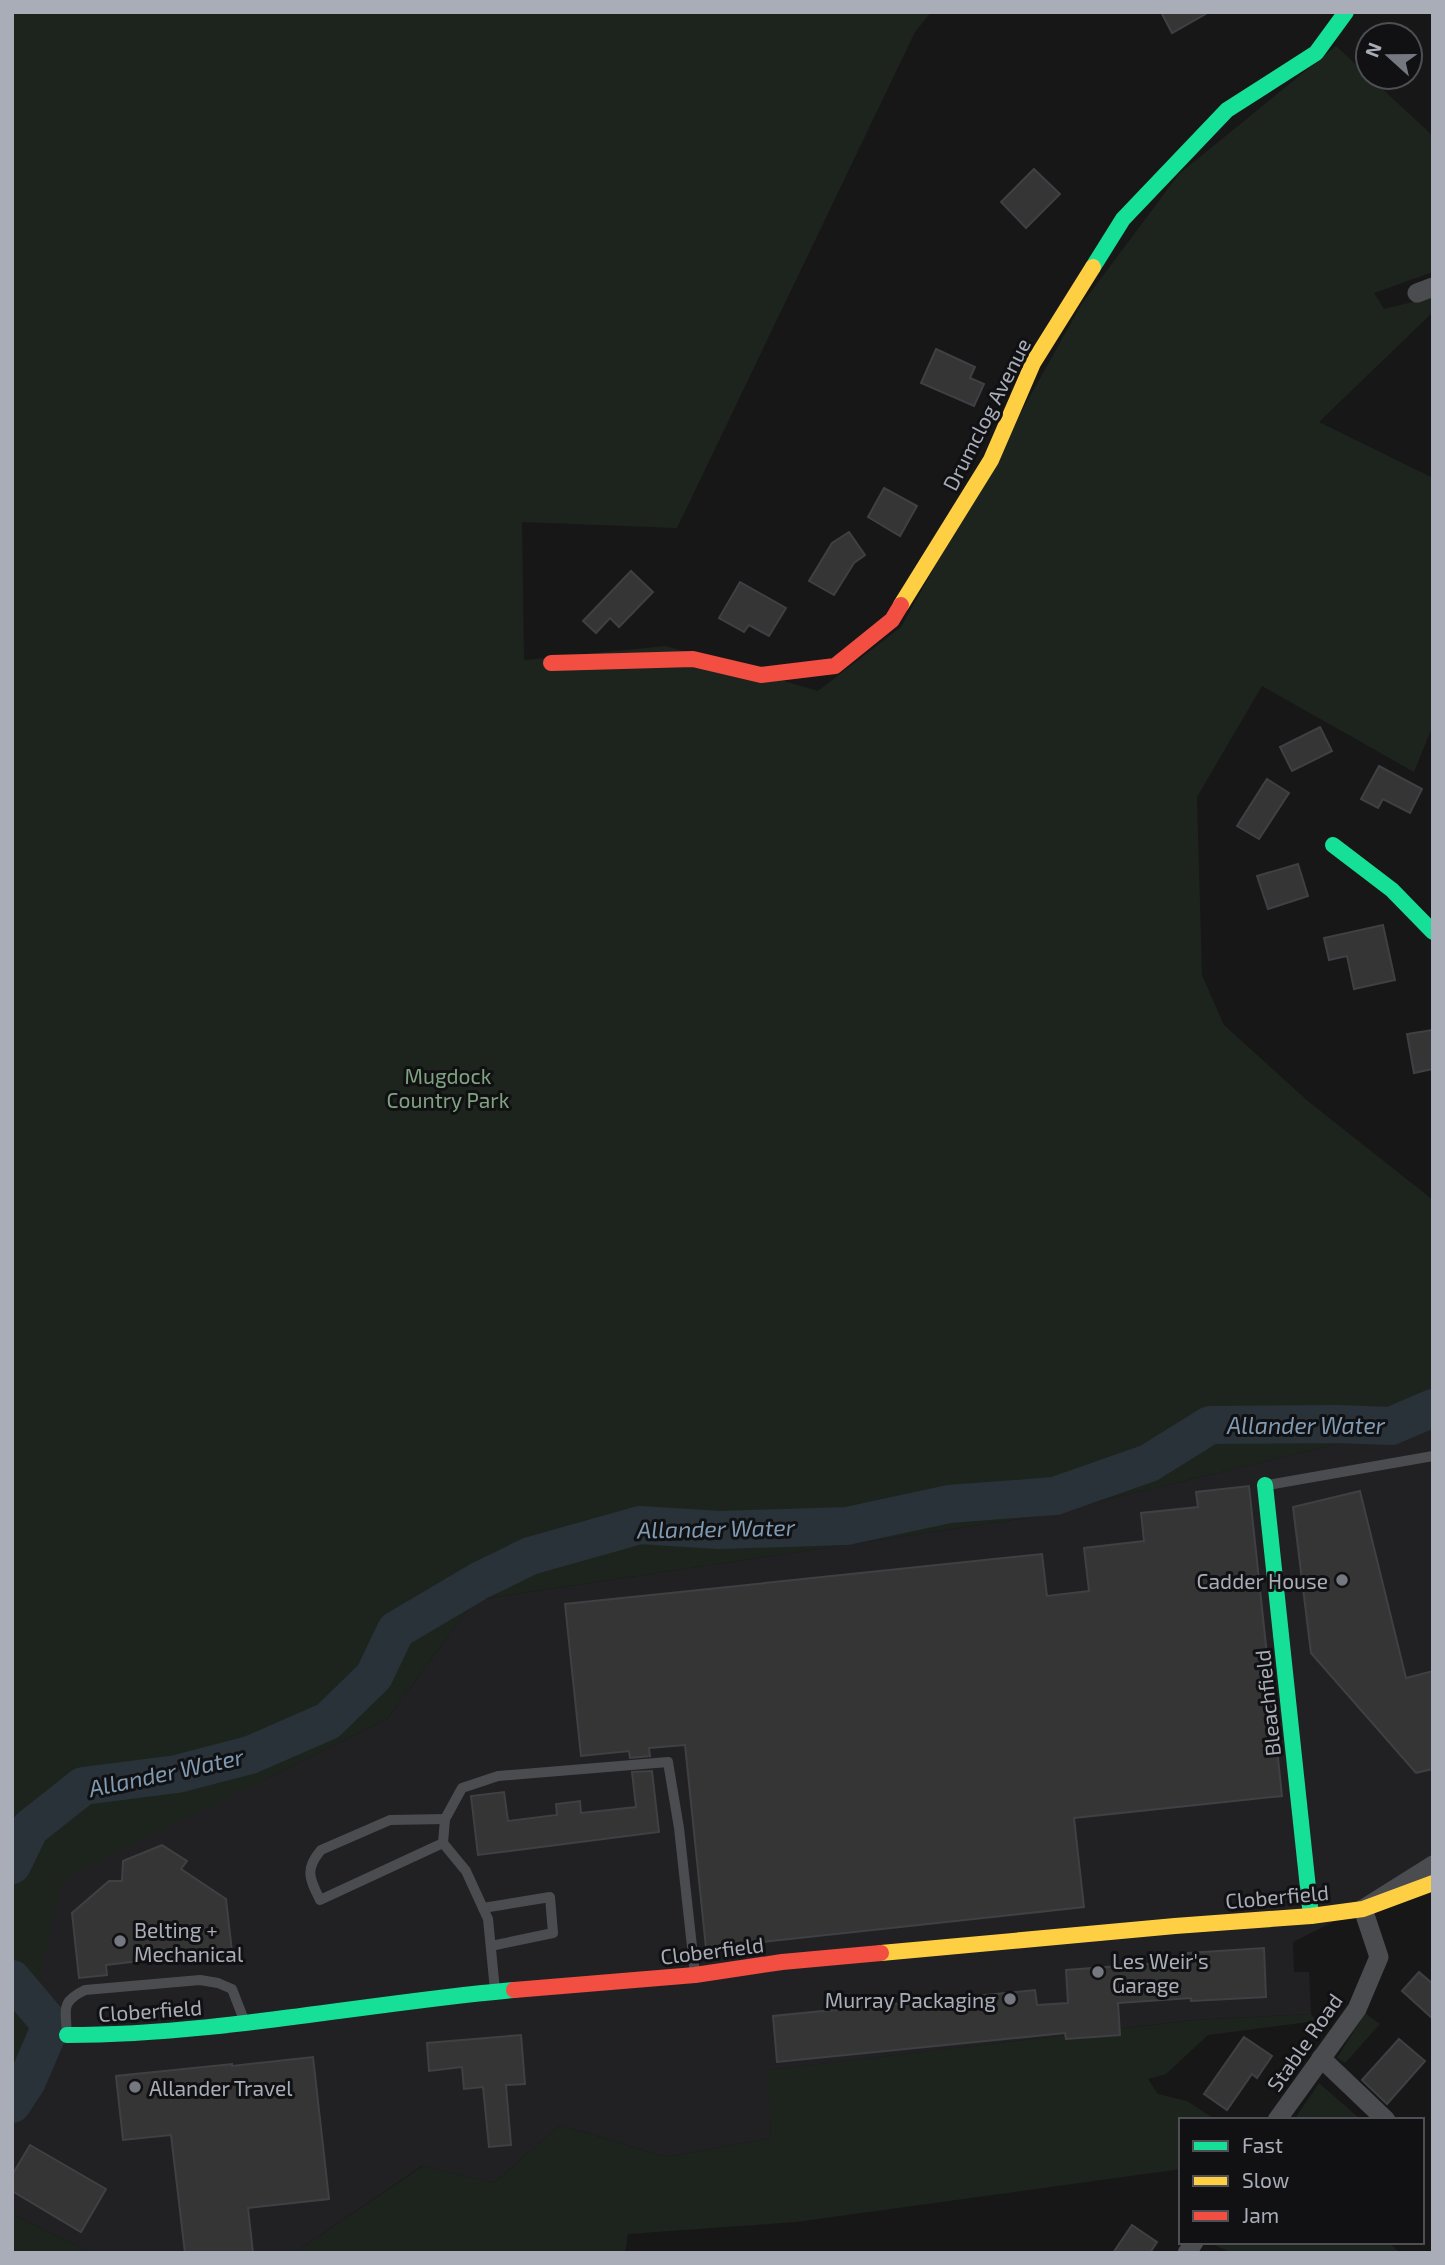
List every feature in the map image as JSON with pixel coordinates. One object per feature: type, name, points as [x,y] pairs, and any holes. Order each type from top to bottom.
[{"type":"street","name":"Drumclog Avenue","points":[[551,663],[693,659],[761,676],[835,666],[892,620],[991,460],[1033,363],[1123,219],[1227,110],[1316,53],[1346,12]]},
{"type":"street","points":[[1334,845],[1392,890],[1433,932]]},
{"type":"street","name":"Bleachfield","points":[[1265,1485],[1311,1916]]},
{"type":"street","points":[[1363,1909],[1433,1865]]},
{"type":"street","name":"Cloberfield","points":[[67,2035],[120,2035],[246,2023],[495,1992],[695,1975],[782,1962],[1311,1916],[1363,1909],[1433,1883]]},
{"type":"street","name":"Stable Road","points":[[1278,2118],[1357,2009],[1379,1957],[1363,1909]]},
{"type":"street","points":[[1321,2058],[1384,2118]]},
{"type":"lane","points":[[1265,1485],[1433,1456]]},
{"type":"lane","points":[[495,1992],[488,1919],[466,1871],[443,1843],[445,1819],[462,1788],[498,1776],[668,1762],[679,1828],[695,1975]]},
{"type":"lane","points":[[443,1843],[320,1900],[309,1876],[314,1859],[321,1850],[390,1820],[445,1819]]},
{"type":"lane","points":[[483,1908],[550,1897],[554,1933],[491,1946]]},
{"type":"lane","points":[[67,2035],[66,2005],[71,1997],[85,1990],[200,1980],[232,1989],[246,2023]]},
{"type":"shaded area","points":[[1433,1421],[1433,1872],[1293,1942],[1294,1972],[1309,1972],[1311,2014],[1194,2020],[769,2070],[771,2138],[666,2157],[560,2125],[494,2183],[422,2166],[294,2253],[92,2253],[12,2214],[12,2090],[62,1879],[387,1719],[475,1600],[1033,1517]]},
{"type":"green space","name":"Mugdock Country Park","points":[[12,12],[931,12],[915,32],[677,528],[522,522],[524,660],[666,646],[818,691],[901,627],[1081,305],[1179,174],[1336,46],[1354,63],[1354,91],[1384,91],[1433,136],[1433,272],[1374,293],[1384,309],[1433,297],[1433,312],[1319,422],[1433,478],[1433,725],[1414,772],[1262,686],[1197,797],[1202,975],[1224,1025],[1309,1102],[1433,1200],[1433,1421],[1033,1517],[475,1600],[387,1719],[63,1879],[12,2090]]},
{"type":"green space","points":[[1365,2013],[1380,2024],[1345,2063],[1337,2058]]},
{"type":"green space","points":[[1311,2014],[1316,2021],[1208,2035],[1166,2074],[1148,2079],[1158,2094],[1187,2101],[1213,2118],[1179,2118],[1179,2169],[796,2222],[628,2234],[625,2253],[294,2253],[423,2166],[494,2183],[560,2125],[666,2157],[771,2138],[768,2070],[1194,2020]]},
{"type":"green space","points":[[1319,2083],[1359,2118],[1295,2118]]},
{"type":"green space","points":[[12,2214],[92,2253],[12,2253]]},
{"type":"green space","points":[[1212,2244],[1390,2244],[1400,2253],[1232,2253]]},
{"type":"building","points":[[1161,12],[1209,12],[1172,33]]},
{"type":"building","points":[[1034,169],[1060,194],[1026,228],[1001,202]]},
{"type":"building","points":[[936,349],[975,367],[970,378],[984,384],[974,406],[921,383]]},
{"type":"building","points":[[884,488],[917,506],[900,536],[868,517]]},
{"type":"building","points":[[849,532],[865,555],[854,563],[834,595],[809,581],[832,543]]},
{"type":"building","points":[[631,571],[653,592],[619,627],[610,618],[596,633],[583,621]]},
{"type":"building","points":[[740,582],[786,608],[769,636],[749,625],[744,632],[719,618]]},
{"type":"building","points":[[1320,727],[1332,751],[1292,771],[1280,747]]},
{"type":"building","points":[[1379,766],[1422,789],[1410,813],[1383,799],[1378,808],[1361,799]]},
{"type":"building","points":[[1267,779],[1289,793],[1259,839],[1237,826]]},
{"type":"building","points":[[1298,864],[1308,896],[1268,909],[1257,876]]},
{"type":"building","points":[[1383,925],[1395,980],[1354,989],[1347,956],[1329,960],[1324,938]]},
{"type":"building","points":[[1433,1030],[1433,1069],[1414,1073],[1407,1034]]},
{"type":"building","points":[[1249,1486],[1282,1796],[1074,1818],[1084,1907],[706,1948],[685,1745],[649,1748],[650,1756],[630,1758],[629,1751],[581,1756],[565,1604],[1042,1554],[1047,1596],[1089,1591],[1084,1548],[1144,1541],[1141,1513],[1198,1507],[1196,1492]]},
{"type":"building","name":"Cadder House","points":[[1360,1491],[1406,1678],[1433,1671],[1433,1769],[1416,1773],[1311,1653],[1293,1507]]},
{"type":"building","points":[[652,1771],[659,1832],[478,1855],[471,1796],[504,1792],[508,1821],[557,1815],[556,1804],[580,1801],[581,1813],[636,1807],[632,1772]]},
{"type":"building","points":[[162,1845],[187,1861],[181,1869],[226,1899],[233,1960],[200,1963],[199,1954],[106,1965],[107,1975],[79,1978],[72,1913],[109,1881],[122,1881],[123,1861]]},
{"type":"building","points":[[1264,1948],[1266,1997],[1118,2003],[1120,2035],[1066,2039],[1065,2033],[777,2062],[773,2016],[1035,1990],[1037,2005],[1068,2003],[1066,1970],[1189,1961],[1188,1953]]},
{"type":"building","points":[[1419,1972],[1433,1984],[1433,2019],[1402,1991]]},
{"type":"building","points":[[521,2035],[525,2084],[506,2085],[511,2145],[489,2147],[483,2087],[464,2089],[462,2067],[429,2071],[427,2043]]},
{"type":"building","points":[[1244,2037],[1272,2056],[1257,2078],[1252,2074],[1227,2110],[1204,2094]]},
{"type":"building","points":[[1399,2039],[1425,2061],[1387,2104],[1362,2080]]},
{"type":"building","points":[[313,2057],[329,2199],[248,2208],[253,2253],[185,2253],[171,2135],[123,2140],[116,2076]]},
{"type":"building","points":[[30,2145],[106,2189],[81,2232],[12,2191],[12,2175]]},
{"type":"building","points":[[1132,2225],[1157,2242],[1150,2253],[1113,2253]]},
{"type":"waterway","name":"Allander Water","points":[[12,1865],[30,1828],[83,1786],[177,1774],[250,1755],[328,1721],[374,1676],[396,1630],[479,1581],[530,1556],[640,1525],[719,1530],[847,1526],[949,1504],[1055,1496],[1149,1463],[1210,1425],[1391,1426],[1433,1408]]},
{"type":"waterway","name":"Allander Water","points":[[12,1979],[51,2025],[27,2081],[12,2104]]},
{"type":"traffic: fast","points":[[1093,267],[1123,219],[1227,110],[1316,53],[1346,12]]},
{"type":"traffic: fast","points":[[1333,845],[1392,890],[1433,932]]},
{"type":"traffic: fast","points":[[1265,1485],[1311,1916]]},
{"type":"traffic: fast","points":[[67,2035],[179,2030],[514,1990]]},
{"type":"traffic: slow","points":[[901,605],[991,460],[1033,363],[1093,267]]},
{"type":"traffic: slow","points":[[881,1953],[1311,1916],[1363,1909],[1433,1883]]},
{"type":"traffic: jam","points":[[551,663],[693,659],[761,675],[835,666],[892,620],[901,605]]},
{"type":"traffic: jam","points":[[514,1990],[695,1975],[782,1962],[881,1953]]},
{"type":"place","name":"Cadder House","points":[[1342,1580]]},
{"type":"place","name":"Belting + Mechanical","points":[[120,1941]]},
{"type":"place","name":"Les Weir's Garage","points":[[1098,1972]]},
{"type":"place","name":"Murray Packaging","points":[[1010,1999]]},
{"type":"place","name":"Allander Travel","points":[[135,2087]]}]
